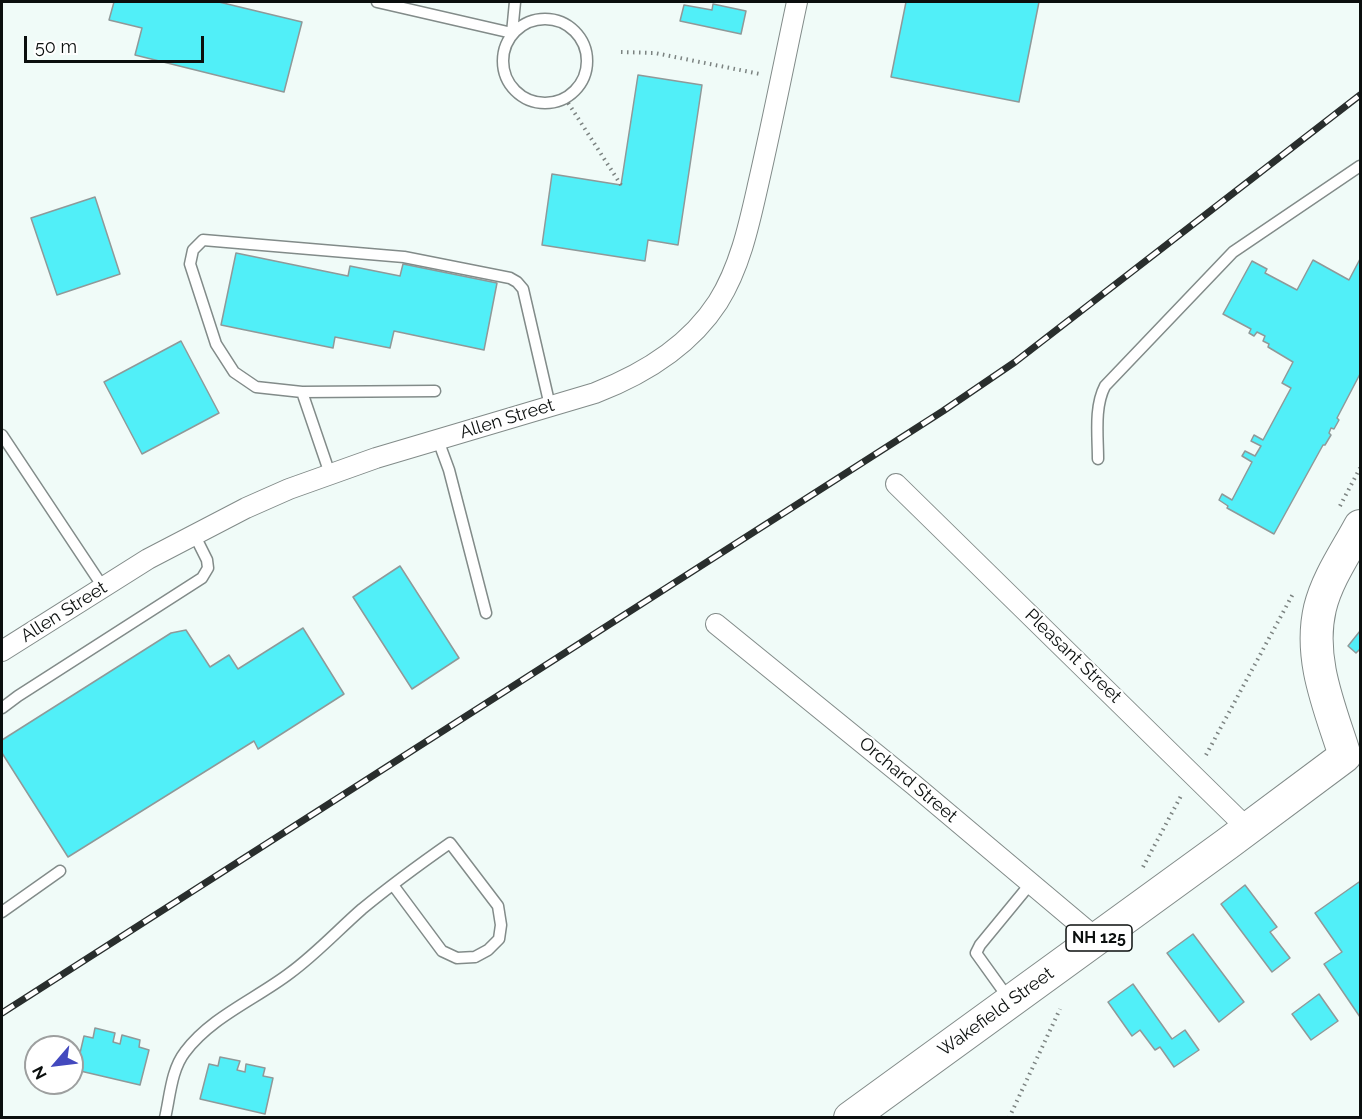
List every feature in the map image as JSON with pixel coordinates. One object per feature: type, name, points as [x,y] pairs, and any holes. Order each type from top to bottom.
[{"type":"main road","name":"Wakefield Street","points":[[850,1118],[1345,756],[1318,670],[1316,637],[1320,608],[1348,521]]},
{"type":"street","name":"Allen Street","points":[[2,651],[103,587],[194,534],[256,503],[330,474],[622,382],[649,369],[673,351],[697,329],[718,302],[734,271],[748,229],[797,2]]},
{"type":"street","name":"Pleasant Street","points":[[896,484],[1248,829]]},
{"type":"street","name":"Orchard Street","points":[[716,624],[915,784],[1097,939]]},
{"type":"lane","points":[[376,2],[512,33]]},
{"type":"lane","points":[[512,33],[515,2]]},
{"type":"lane","points":[[540,18],[555,19],[571,27],[581,38],[587,52],[587,69],[581,82],[570,96],[565,98],[556,102],[540,103],[518,94],[508,83],[502,60],[504,46],[512,33],[526,22],[540,18]]},
{"type":"lane","points":[[1098,459],[1099,408],[1105,386],[1233,252],[1360,166]]},
{"type":"lane","points":[[435,391],[302,392],[256,387],[234,372],[216,344],[190,264],[193,250],[203,240],[404,257],[510,278],[523,289],[550,406]]},
{"type":"lane","points":[[302,392],[330,474]]},
{"type":"lane","points":[[2,435],[103,587]]},
{"type":"lane","points":[[438,440],[486,613]]},
{"type":"lane","points":[[2,708],[202,578],[208,568],[207,560],[194,534]]},
{"type":"lane","points":[[165,1118],[175,1071],[184,1053],[198,1037],[293,971],[393,885],[450,843],[498,906],[501,926],[499,939],[489,950],[475,957],[458,958],[442,951],[393,885]]},
{"type":"lane","points":[[2,912],[60,871]]},
{"type":"lane","points":[[1011,1001],[976,953],[1031,883]]},
{"type":"path","points":[[621,52],[655,53],[761,74]]},
{"type":"path","points":[[565,98],[621,185]]},
{"type":"path","points":[[1348,521],[1360,468]]},
{"type":"path","points":[[1206,754],[1297,587]]},
{"type":"path","points":[[1143,867],[1183,791]]},
{"type":"path","points":[[1009,1118],[1060,1009]]},
{"type":"building","points":[[114,2],[219,2],[302,22],[284,92],[135,55],[142,28],[109,20]]},
{"type":"building","points":[[906,2],[1039,2],[1019,102],[891,77]]},
{"type":"building","points":[[713,4],[746,11],[741,34],[680,21],[684,5],[712,10]]},
{"type":"building","points":[[638,75],[702,85],[678,245],[648,240],[645,261],[542,245],[552,174],[621,185]]},
{"type":"building","points":[[95,197],[120,274],[57,295],[31,218]]},
{"type":"building","points":[[236,253],[348,276],[350,266],[400,276],[403,264],[497,283],[484,350],[394,331],[390,348],[335,337],[333,348],[221,325]]},
{"type":"building","points":[[1360,259],[1360,374],[1337,418],[1339,420],[1334,429],[1331,428],[1329,433],[1331,435],[1323,445],[1274,534],[1227,508],[1228,506],[1219,500],[1222,494],[1232,500],[1252,462],[1242,456],[1245,451],[1255,456],[1261,446],[1251,441],[1254,435],[1263,440],[1291,388],[1282,383],[1293,362],[1268,347],[1269,344],[1263,341],[1265,336],[1257,332],[1254,336],[1249,333],[1251,329],[1223,314],[1252,261],[1267,269],[1265,273],[1297,290],[1313,260],[1349,280]]},
{"type":"building","points":[[181,341],[219,413],[142,454],[104,382]]},
{"type":"building","points":[[400,566],[459,658],[412,689],[353,597]]},
{"type":"building","points":[[303,628],[344,694],[258,749],[254,741],[68,857],[2,753],[2,740],[171,633],[186,630],[210,667],[229,655],[238,669]]},
{"type":"building","points":[[1360,631],[1360,652],[1359,650],[1356,653],[1348,646]]},
{"type":"building","points":[[1359,882],[1360,1017],[1324,964],[1342,952],[1315,913]]},
{"type":"building","points":[[1245,885],[1277,927],[1270,932],[1290,958],[1272,972],[1221,904]]},
{"type":"building","points":[[1193,934],[1244,1002],[1219,1022],[1167,953]]},
{"type":"building","points":[[1133,984],[1172,1039],[1185,1030],[1199,1050],[1174,1067],[1160,1047],[1155,1050],[1140,1030],[1132,1036],[1108,1002]]},
{"type":"building","points":[[1319,994],[1338,1021],[1311,1040],[1292,1014]]},
{"type":"building","points":[[95,1028],[115,1033],[113,1042],[120,1044],[122,1035],[140,1040],[139,1047],[149,1050],[140,1085],[84,1072],[84,1036],[93,1038]]},
{"type":"building","points":[[220,1057],[240,1061],[237,1070],[245,1072],[246,1064],[265,1068],[263,1076],[273,1078],[265,1114],[200,1099],[209,1064],[218,1066]]},
{"type":"railway","points":[[2,1013],[943,411],[1015,362],[1360,95]]}]
